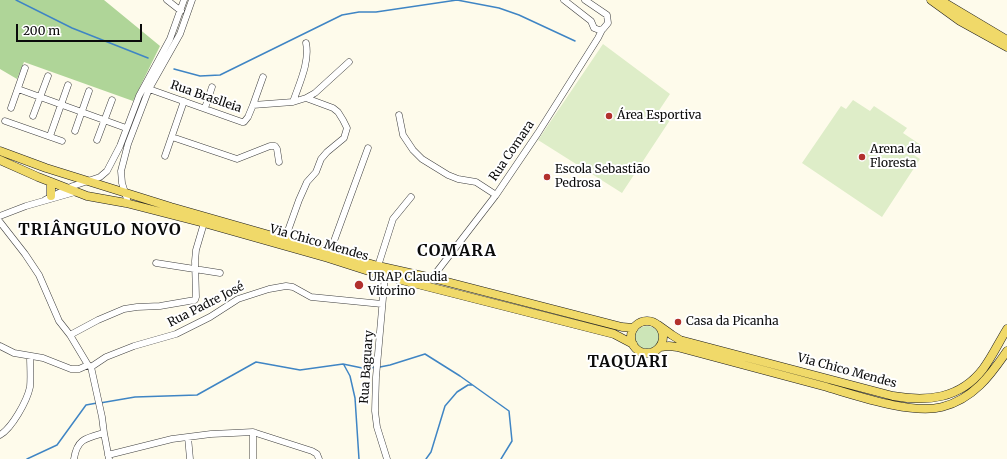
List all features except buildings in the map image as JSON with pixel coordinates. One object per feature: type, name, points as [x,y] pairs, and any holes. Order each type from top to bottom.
[{"type":"main road","points":[[931,0],[960,21],[1007,47]]},
{"type":"main road","points":[[940,0],[1007,40]]},
{"type":"main road","name":"Via Chico Mendes","points":[[0,151],[32,164],[125,193],[378,266],[432,278],[622,327],[634,328]]},
{"type":"main road","name":"Via Chico Mendes","points":[[0,160],[84,195],[126,203],[204,223],[385,275],[614,334],[633,344]]},
{"type":"main road","points":[[48,198],[52,182]]},
{"type":"main road","points":[[84,195],[89,182]]},
{"type":"main road","points":[[645,321],[654,322],[658,325],[664,334],[664,340],[660,348],[649,354],[642,353],[636,349],[631,338],[634,328],[641,322],[645,321]]},
{"type":"main road","name":"Via Chico Mendes","points":[[658,325],[680,340],[893,396],[919,400],[936,398],[953,393],[969,383],[982,370],[1007,329]]},
{"type":"main road","name":"Via Chico Mendes","points":[[660,348],[669,346],[677,347],[864,397],[909,408],[924,409],[941,407],[957,402],[972,393],[990,376],[1007,351]]},
{"type":"street","points":[[166,0],[181,11]]},
{"type":"street","points":[[0,216],[48,198],[67,188],[89,182],[100,177],[107,171],[117,151],[139,96],[170,39],[184,0]]},
{"type":"street","points":[[126,203],[127,199],[122,182],[121,167],[128,144],[149,89],[180,34],[192,0]]},
{"type":"street","points":[[564,0],[595,15],[605,13],[609,20],[607,26],[602,30],[594,28],[595,15],[585,0]]},
{"type":"street","name":"Rua Comara","points":[[432,278],[496,195],[538,132],[602,30]]},
{"type":"street","points":[[293,102],[304,67],[307,51],[306,44]]},
{"type":"street","name":"Rua Braslleia","points":[[149,89],[244,122],[253,105],[293,102],[306,98],[315,93],[349,62]]},
{"type":"street","points":[[157,63],[163,66]]},
{"type":"street","points":[[11,108],[26,68]]},
{"type":"street","points":[[33,116],[48,76]]},
{"type":"street","points":[[253,105],[263,77]]},
{"type":"street","points":[[50,136],[68,85]]},
{"type":"street","points":[[205,108],[212,87]]},
{"type":"street","points":[[18,89],[126,128]]},
{"type":"street","points":[[75,131],[89,91]]},
{"type":"street","points":[[285,239],[307,182],[316,172],[319,163],[327,152],[338,144],[347,133],[344,120],[338,112],[324,104],[306,98]]},
{"type":"street","points":[[97,140],[112,100]]},
{"type":"street","points":[[165,156],[184,101]]},
{"type":"street","points":[[399,115],[404,135],[413,150],[422,159],[448,175],[458,179],[476,182],[496,195]]},
{"type":"street","points":[[5,121],[62,141]]},
{"type":"street","points":[[172,137],[237,159],[270,146],[275,146],[277,149],[279,162]]},
{"type":"street","points":[[330,252],[368,148]]},
{"type":"street","points":[[48,198],[75,192]]},
{"type":"street","points":[[378,266],[393,218],[411,197]]},
{"type":"street","points":[[0,222],[26,254],[39,276],[59,321],[70,335],[89,366],[96,386],[108,457],[154,443],[188,437],[211,434],[253,432],[312,451],[317,454],[319,459]]},
{"type":"street","points":[[70,335],[98,320],[124,309],[138,306],[160,306],[195,300],[196,250],[204,223]]},
{"type":"street","points":[[156,263],[220,273]]},
{"type":"street","name":"Rua Baguary","points":[[385,275],[376,377],[375,411],[377,427],[387,459]]},
{"type":"street","name":"Rua Padre José","points":[[0,346],[14,353],[43,358],[71,369],[79,369],[89,366],[106,356],[176,334],[210,317],[238,299],[286,286],[293,287],[311,297],[382,304]]},
{"type":"street","points":[[0,435],[14,420],[28,394],[30,386],[30,356]]},
{"type":"street","points":[[253,432],[253,459]]},
{"type":"street","points":[[74,459],[76,449],[80,442],[90,436],[104,433]]},
{"type":"street","points":[[188,437],[190,459]]},
{"type":"green space","points":[[0,0],[104,0],[160,46],[133,101],[24,62],[17,79],[0,69]]},
{"type":"green space","name":"Área Esportiva","points":[[603,44],[670,94],[658,112],[670,120],[622,193],[538,140]]},
{"type":"green space","name":"Arena da Floresta","points":[[853,100],[870,111],[874,106],[907,128],[903,133],[921,145],[914,155],[920,159],[882,217],[802,163],[841,106],[846,109]]},
{"type":"green space","points":[[647,326],[656,330],[660,339],[656,348],[647,352],[638,348],[634,339],[638,330]]},
{"type":"waterway","points":[[16,0],[72,28],[148,58]]},
{"type":"waterway","points":[[174,69],[200,76],[220,75],[342,15],[359,12],[376,12],[457,0],[499,8],[519,15],[575,41]]},
{"type":"waterway","points":[[380,367],[425,354],[460,376],[509,411],[512,441],[501,459]]},
{"type":"waterway","points":[[100,403],[135,397],[197,395],[256,362],[300,370],[343,364],[367,369],[376,367]]},
{"type":"waterway","points":[[344,365],[350,376],[355,398],[359,459]]},
{"type":"waterway","points":[[426,459],[431,452],[445,406],[457,392],[468,385],[472,385]]},
{"type":"waterway","points":[[27,459],[57,445],[86,405],[97,403]]},
{"type":"place","name":"Área Esportiva","points":[[609,116]]},
{"type":"place","name":"Arena da Floresta","points":[[862,157]]},
{"type":"place","name":"Escola Sebastião Pedrosa","points":[[547,177]]},
{"type":"place","name":"URAP Claudia Vitorino","points":[[359,285]]},
{"type":"place","name":"Casa da Picanha","points":[[678,322]]},
{"type":"district","name":"TRIÂNGULO NOVO","points":[[100,230]]},
{"type":"district","name":"COMARA","points":[[457,251]]},
{"type":"district","name":"TAQUARI","points":[[628,362]]}]
